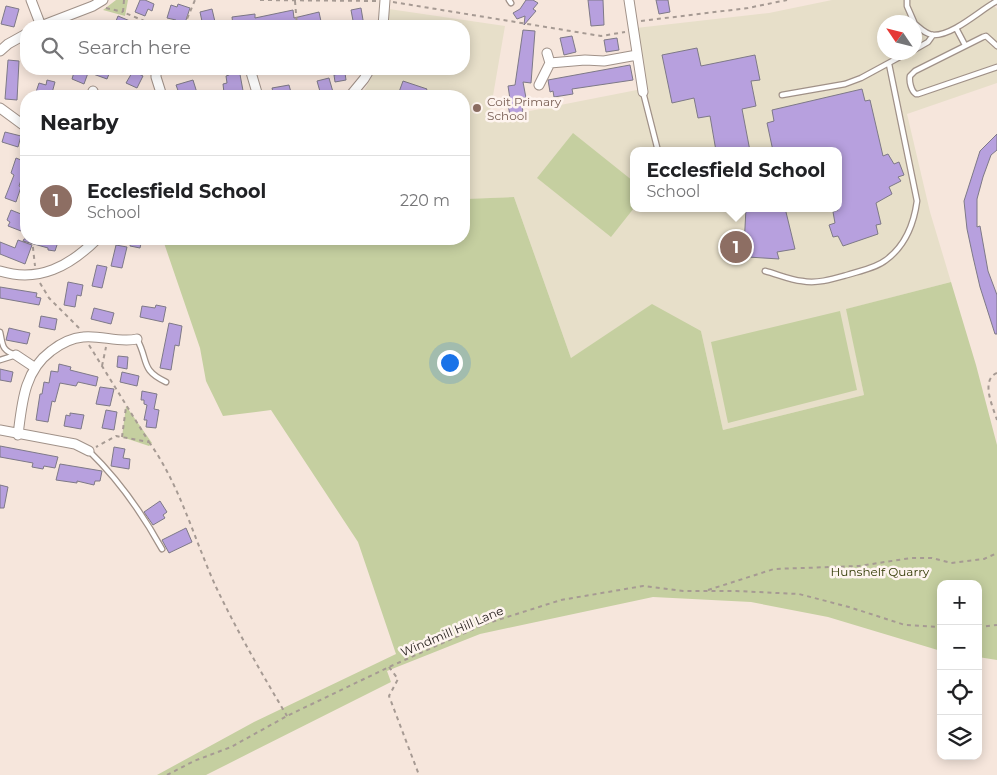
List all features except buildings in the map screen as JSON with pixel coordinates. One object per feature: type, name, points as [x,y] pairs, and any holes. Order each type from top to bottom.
[{"type":"street","points":[[31,0],[39,20]]},
{"type":"street","points":[[57,20],[93,6],[103,0]]},
{"type":"street","points":[[383,20],[385,0]]},
{"type":"street","points":[[629,0],[643,92]]},
{"type":"street","points":[[0,51],[20,37]]},
{"type":"street","points":[[538,85],[550,63],[547,53]]},
{"type":"street","points":[[550,63],[585,60],[604,61],[637,55]]},
{"type":"street","points":[[156,75],[160,90]]},
{"type":"street","points":[[252,75],[256,90]]},
{"type":"street","points":[[354,90],[366,75]]},
{"type":"street","points":[[0,108],[20,122]]},
{"type":"street","points":[[0,271],[22,275],[37,274],[59,268],[72,261],[90,245]]},
{"type":"street","points":[[18,435],[23,396],[34,367],[42,357],[65,342],[84,337],[129,341],[137,339]]},
{"type":"street","points":[[16,355],[34,367]]},
{"type":"street","points":[[0,430],[18,435],[75,444],[89,451]]},
{"type":"lane","points":[[907,0],[911,15]]},
{"type":"lane","points":[[922,31],[933,35],[956,28],[997,1]]},
{"type":"lane","points":[[956,28],[965,45]]},
{"type":"lane","points":[[922,45],[928,42],[933,35]]},
{"type":"lane","points":[[997,46],[986,36],[912,73],[909,78],[913,93],[918,94],[997,67]]},
{"type":"lane","points":[[782,95],[845,84],[896,60]]},
{"type":"lane","points":[[765,270],[801,281],[813,282],[834,279],[886,261],[897,250],[909,232],[915,215],[917,201],[889,64]]},
{"type":"lane","points":[[643,92],[657,147]]},
{"type":"lane","points":[[0,332],[3,347],[7,352],[16,355]]},
{"type":"lane","points":[[137,339],[148,370],[156,378],[166,382]]},
{"type":"lane","points":[[0,360],[16,355]]},
{"type":"lane","points":[[89,451],[130,498],[145,519],[162,549]]},
{"type":"path","points":[[124,0],[123,12],[142,20]]},
{"type":"path","points":[[187,20],[195,0]]},
{"type":"path","points":[[260,0],[385,0],[601,36],[632,27],[787,0]]},
{"type":"path","points":[[295,1],[297,20]]},
{"type":"path","points":[[33,245],[34,262],[41,285],[49,298],[78,326],[170,478],[216,586],[247,648],[287,716]]},
{"type":"path","points":[[102,366],[108,338]]},
{"type":"path","points":[[997,373],[988,382],[997,420]]},
{"type":"path","points":[[122,437],[126,406]]},
{"type":"path","points":[[89,451],[116,436],[149,442]]},
{"type":"path","points":[[707,591],[774,569],[859,566],[911,558],[932,558],[951,563],[984,559],[997,552]]},
{"type":"path","name":"Windmill Hill Lane","points":[[167,775],[194,761],[231,747],[287,716],[389,667],[485,624],[561,600],[643,586],[683,591],[799,594],[849,607],[905,625],[937,627]]},
{"type":"path","points":[[982,627],[997,625]]},
{"type":"path","points":[[389,667],[398,679],[389,696],[418,775]]},
{"type":"shaded area","points":[[832,0],[989,0],[997,9],[997,83],[907,114],[930,212],[951,282],[847,309],[864,395],[723,430],[701,331],[571,358],[514,197],[470,199],[470,90],[364,90],[373,75],[470,75],[470,21],[505,26],[489,119],[647,88],[636,28],[769,13]]},
{"type":"shaded area","points":[[389,9],[464,20],[388,20]]},
{"type":"green space","points":[[116,0],[128,0],[125,16],[103,10]]},
{"type":"green space","points":[[573,133],[630,179],[631,212],[611,237],[537,178]]},
{"type":"green space","name":"Hunshelf Quarry","points":[[514,197],[571,358],[652,304],[701,331],[723,430],[864,395],[846,309],[951,282],[976,365],[997,445],[997,660],[982,658],[982,580],[937,580],[937,650],[828,617],[751,602],[653,597],[480,634],[387,671],[391,682],[206,775],[157,775],[254,722],[396,654],[358,542],[271,410],[223,416],[206,381],[200,348],[165,245],[470,245],[470,199]]},
{"type":"green space","points":[[840,311],[857,390],[728,423],[711,342]]},
{"type":"green space","points":[[126,406],[152,443],[149,446],[122,437]]},
{"type":"place","name":"Coit Primary School","points":[[477,108]]},
{"type":"place","name":"Ecclesfield School","points":[[736,247]]}]
